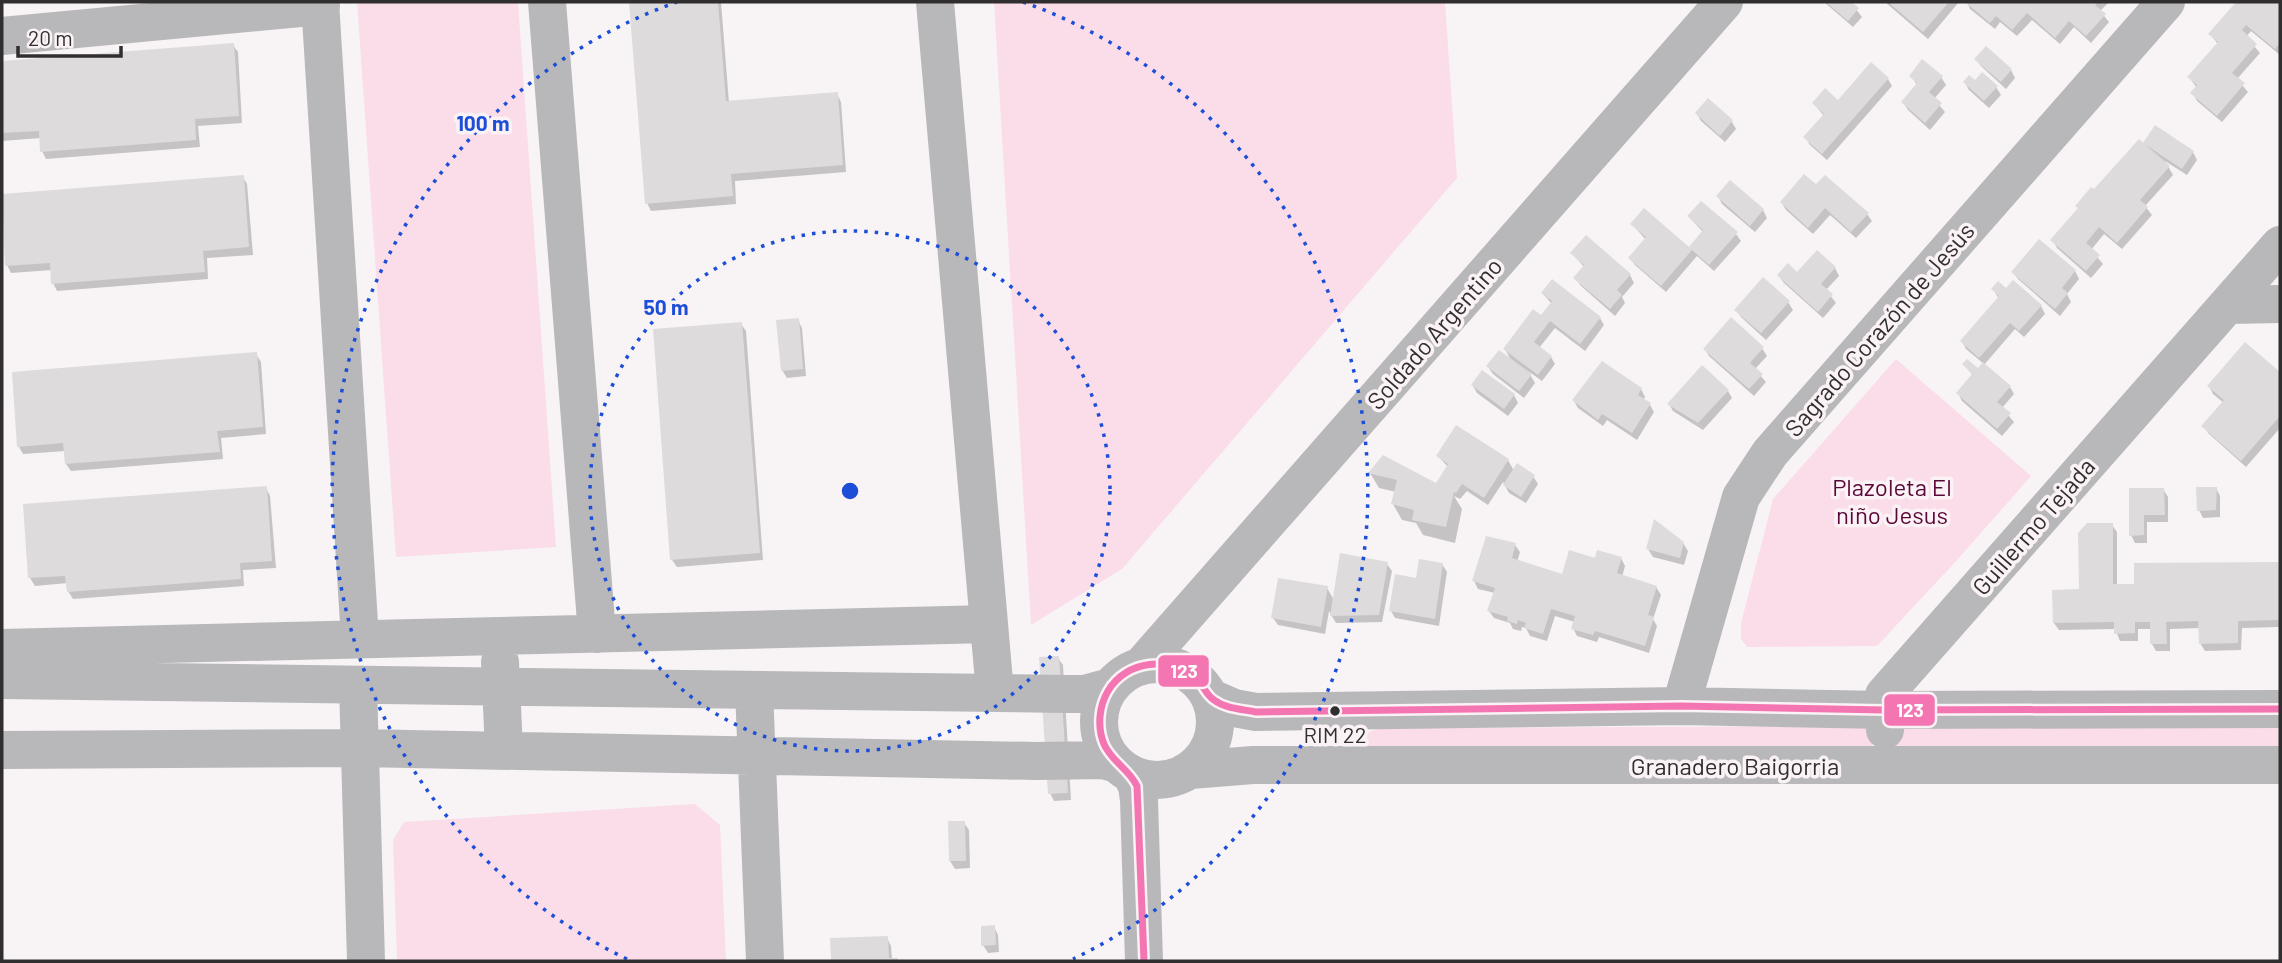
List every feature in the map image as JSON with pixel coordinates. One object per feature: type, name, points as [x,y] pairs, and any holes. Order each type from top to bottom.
[{"type":"street","points":[[547,2],[597,634]]},
{"type":"street","points":[[935,2],[995,693]]},
{"type":"street","name":"Soldado Argentino","points":[[1143,664],[1724,2]]},
{"type":"street","name":"Sagrado Corazón de Jesús","points":[[1681,706],[1741,497],[1770,453],[2166,2]]},
{"type":"street","points":[[2,36],[321,4],[360,639]]},
{"type":"street","name":"Guillermo Tejada","points":[[1885,765],[1884,695],[2280,245]]},
{"type":"street","points":[[2228,305],[2280,304]]},
{"type":"street","points":[[2,648],[989,624]]},
{"type":"street","points":[[499,636],[504,751]]},
{"type":"street","points":[[1144,961],[1139,800],[1124,769],[1104,745],[1099,726],[1101,705],[1110,687],[1125,673],[1143,664],[1163,663],[1183,669],[1200,681],[1211,698],[1216,718],[1213,738],[1204,756],[1190,771]]},
{"type":"street","points":[[2,680],[1084,694],[1110,687]]},
{"type":"street","points":[[358,685],[366,961]]},
{"type":"street","points":[[754,690],[765,961]]},
{"type":"street","points":[[1211,698],[1234,708],[1256,712],[1681,706],[1884,710],[2280,709]]},
{"type":"street","name":"Granadero Baigorria","points":[[2,750],[360,748],[1104,760],[1151,780],[1171,779],[1190,771],[1266,765],[2280,765]]},
{"type":"green space","points":[[357,2],[518,2],[556,547],[396,557]]},
{"type":"green space","points":[[994,2],[1445,2],[1457,178],[1122,569],[1031,625]]},
{"type":"green space","name":"Plazoleta El niño Jesus","points":[[1896,359],[2031,476],[1877,646],[1747,647],[1741,639],[1741,623],[1773,499]]},
{"type":"green space","points":[[2280,725],[2280,751],[1904,751],[1895,746],[1901,728]]},
{"type":"green space","points":[[1865,726],[1875,740],[1869,750],[1368,747],[1366,739],[1369,732],[1380,728]]},
{"type":"green space","points":[[695,804],[720,825],[726,961],[397,961],[393,840],[404,822]]},
{"type":"building","points":[[629,2],[718,2],[726,101],[838,92],[843,165],[731,174],[733,196],[645,204]]},
{"type":"building","points":[[1826,2],[1851,2],[1859,8],[1848,21]]},
{"type":"building","points":[[1888,2],[1949,2],[1923,32]]},
{"type":"building","points":[[1965,2],[2098,2],[2095,5],[2106,14],[2086,36],[2069,21],[2055,38],[2027,13],[2012,30],[1996,16],[1990,23]]},
{"type":"building","points":[[2236,2],[2280,2],[2280,43],[2275,49],[2246,25],[2242,30],[2257,44],[2232,73],[2245,83],[2217,116],[2190,93],[2197,85],[2187,77],[2218,42],[2208,34]]},
{"type":"building","points":[[234,43],[239,116],[195,119],[196,140],[40,152],[39,131],[2,133],[2,61]]},
{"type":"building","points":[[1986,46],[2012,69],[2001,82],[1974,59]]},
{"type":"building","points":[[1922,59],[1943,76],[1929,92],[1942,103],[1925,123],[1901,102],[1917,83],[1909,76]]},
{"type":"building","points":[[1871,62],[1889,78],[1822,154],[1803,137],[1824,114],[1812,103],[1825,88],[1838,100]]},
{"type":"building","points":[[1982,72],[1998,86],[1984,101],[1963,82],[1969,75],[1975,80]]},
{"type":"building","points":[[1708,98],[1733,120],[1720,136],[1695,113]]},
{"type":"building","points":[[2155,125],[2194,151],[2182,169],[2143,143]]},
{"type":"building","points":[[2139,139],[2170,166],[2140,200],[2148,207],[2117,243],[2099,227],[2086,243],[2100,255],[2086,271],[2050,240],[2078,208],[2075,206],[2091,187],[2094,189]]},
{"type":"building","points":[[1804,174],[1816,184],[1825,175],[1869,213],[1851,232],[1825,208],[1808,228],[1780,202]]},
{"type":"building","points":[[244,175],[249,247],[203,251],[205,272],[51,284],[50,263],[5,266],[2,194]]},
{"type":"building","points":[[1730,180],[1764,209],[1750,226],[1716,196]]},
{"type":"building","points":[[1701,201],[1738,232],[1709,265],[1692,250],[1661,286],[1628,258],[1646,237],[1630,224],[1644,208],[1689,247],[1703,230],[1687,216]]},
{"type":"building","points":[[1586,235],[1631,274],[1617,290],[1622,295],[1610,309],[1573,278],[1584,265],[1570,253]]},
{"type":"building","points":[[2039,239],[2076,270],[2062,288],[2068,293],[2055,309],[2011,272]]},
{"type":"building","points":[[1817,250],[1836,267],[1821,284],[1833,294],[1818,312],[1777,275],[1788,263],[1797,272]]},
{"type":"building","points":[[1763,277],[1790,301],[1761,333],[1734,310]]},
{"type":"building","points":[[1552,279],[1601,317],[1580,344],[1550,321],[1534,342],[1552,356],[1538,375],[1503,349],[1533,309],[1541,315],[1552,301],[1541,293]]},
{"type":"building","points":[[2013,280],[2042,305],[2019,331],[2010,323],[1979,358],[1960,341],[1999,296],[1991,289],[1998,281],[2006,288]]},
{"type":"building","points":[[1731,317],[1764,347],[1750,363],[1763,374],[1749,389],[1703,349]]},
{"type":"building","points":[[799,318],[803,369],[781,371],[776,320]]},
{"type":"building","points":[[742,322],[760,553],[670,560],[653,329]]},
{"type":"building","points":[[2245,342],[2280,372],[2280,416],[2241,461],[2201,426],[2224,400],[2207,386]]},
{"type":"building","points":[[1499,350],[1532,374],[1519,391],[1486,366]]},
{"type":"building","points":[[257,352],[263,427],[217,431],[220,452],[65,464],[63,443],[17,447],[12,372]]},
{"type":"building","points":[[1967,359],[1978,368],[1983,362],[2011,386],[1997,402],[2011,413],[1997,429],[1956,393],[1972,374],[1962,364]]},
{"type":"building","points":[[1602,361],[1642,388],[1638,395],[1651,403],[1632,433],[1602,414],[1598,420],[1572,400]]},
{"type":"building","points":[[1702,365],[1729,390],[1698,423],[1667,404]]},
{"type":"building","points":[[1482,370],[1515,394],[1504,409],[1471,385]]},
{"type":"building","points":[[1456,425],[1509,459],[1484,498],[1462,484],[1456,493],[1454,492],[1446,527],[1412,520],[1414,510],[1391,504],[1397,480],[1368,473],[1383,455],[1436,483],[1448,464],[1436,456]]},
{"type":"building","points":[[1517,463],[1535,475],[1521,497],[1503,485]]},
{"type":"building","points":[[267,486],[272,561],[240,563],[241,579],[67,592],[65,576],[28,578],[23,504]]},
{"type":"building","points":[[2196,487],[2217,487],[2216,510],[2197,511]]},
{"type":"building","points":[[2129,488],[2164,488],[2165,515],[2144,515],[2144,535],[2129,536]]},
{"type":"building","points":[[1654,519],[1684,542],[1680,558],[1646,549]]},
{"type":"building","points":[[2087,523],[2113,523],[2113,584],[2134,584],[2134,563],[2280,562],[2280,620],[2238,621],[2238,643],[2199,644],[2198,621],[2166,622],[2167,644],[2150,644],[2150,622],[2135,622],[2135,633],[2114,634],[2114,622],[2053,623],[2052,590],[2079,589],[2078,533]]},
{"type":"building","points":[[1486,536],[1516,543],[1512,558],[1562,574],[1569,550],[1595,558],[1597,550],[1622,557],[1617,573],[1657,586],[1648,615],[1654,617],[1645,646],[1595,631],[1593,635],[1571,629],[1575,616],[1551,609],[1543,634],[1524,628],[1526,623],[1518,620],[1517,624],[1507,621],[1508,617],[1487,611],[1495,588],[1472,581]]},
{"type":"building","points":[[1340,553],[1388,562],[1379,615],[1330,616]]},
{"type":"building","points":[[1419,559],[1443,563],[1435,619],[1389,611],[1395,574],[1416,578]]},
{"type":"building","points":[[1278,578],[1328,586],[1321,627],[1271,618]]},
{"type":"building","points":[[1059,656],[1068,793],[1048,794],[1039,657]]},
{"type":"building","points":[[948,821],[965,821],[966,861],[949,861]]},
{"type":"building","points":[[995,925],[996,945],[981,946],[981,926]]},
{"type":"building","points":[[888,936],[889,958],[898,958],[898,961],[831,961],[830,938]]},
{"type":"transit line","name":"123","points":[[1144,961],[1137,786],[1107,750],[1100,724],[1105,697],[1116,681],[1137,667],[1150,664],[1175,667],[1197,680],[1209,696],[1219,703],[1256,712],[1681,706],[1884,710],[2280,709]]},
{"type":"place","name":"RIM 22","points":[[1335,711]]}]
